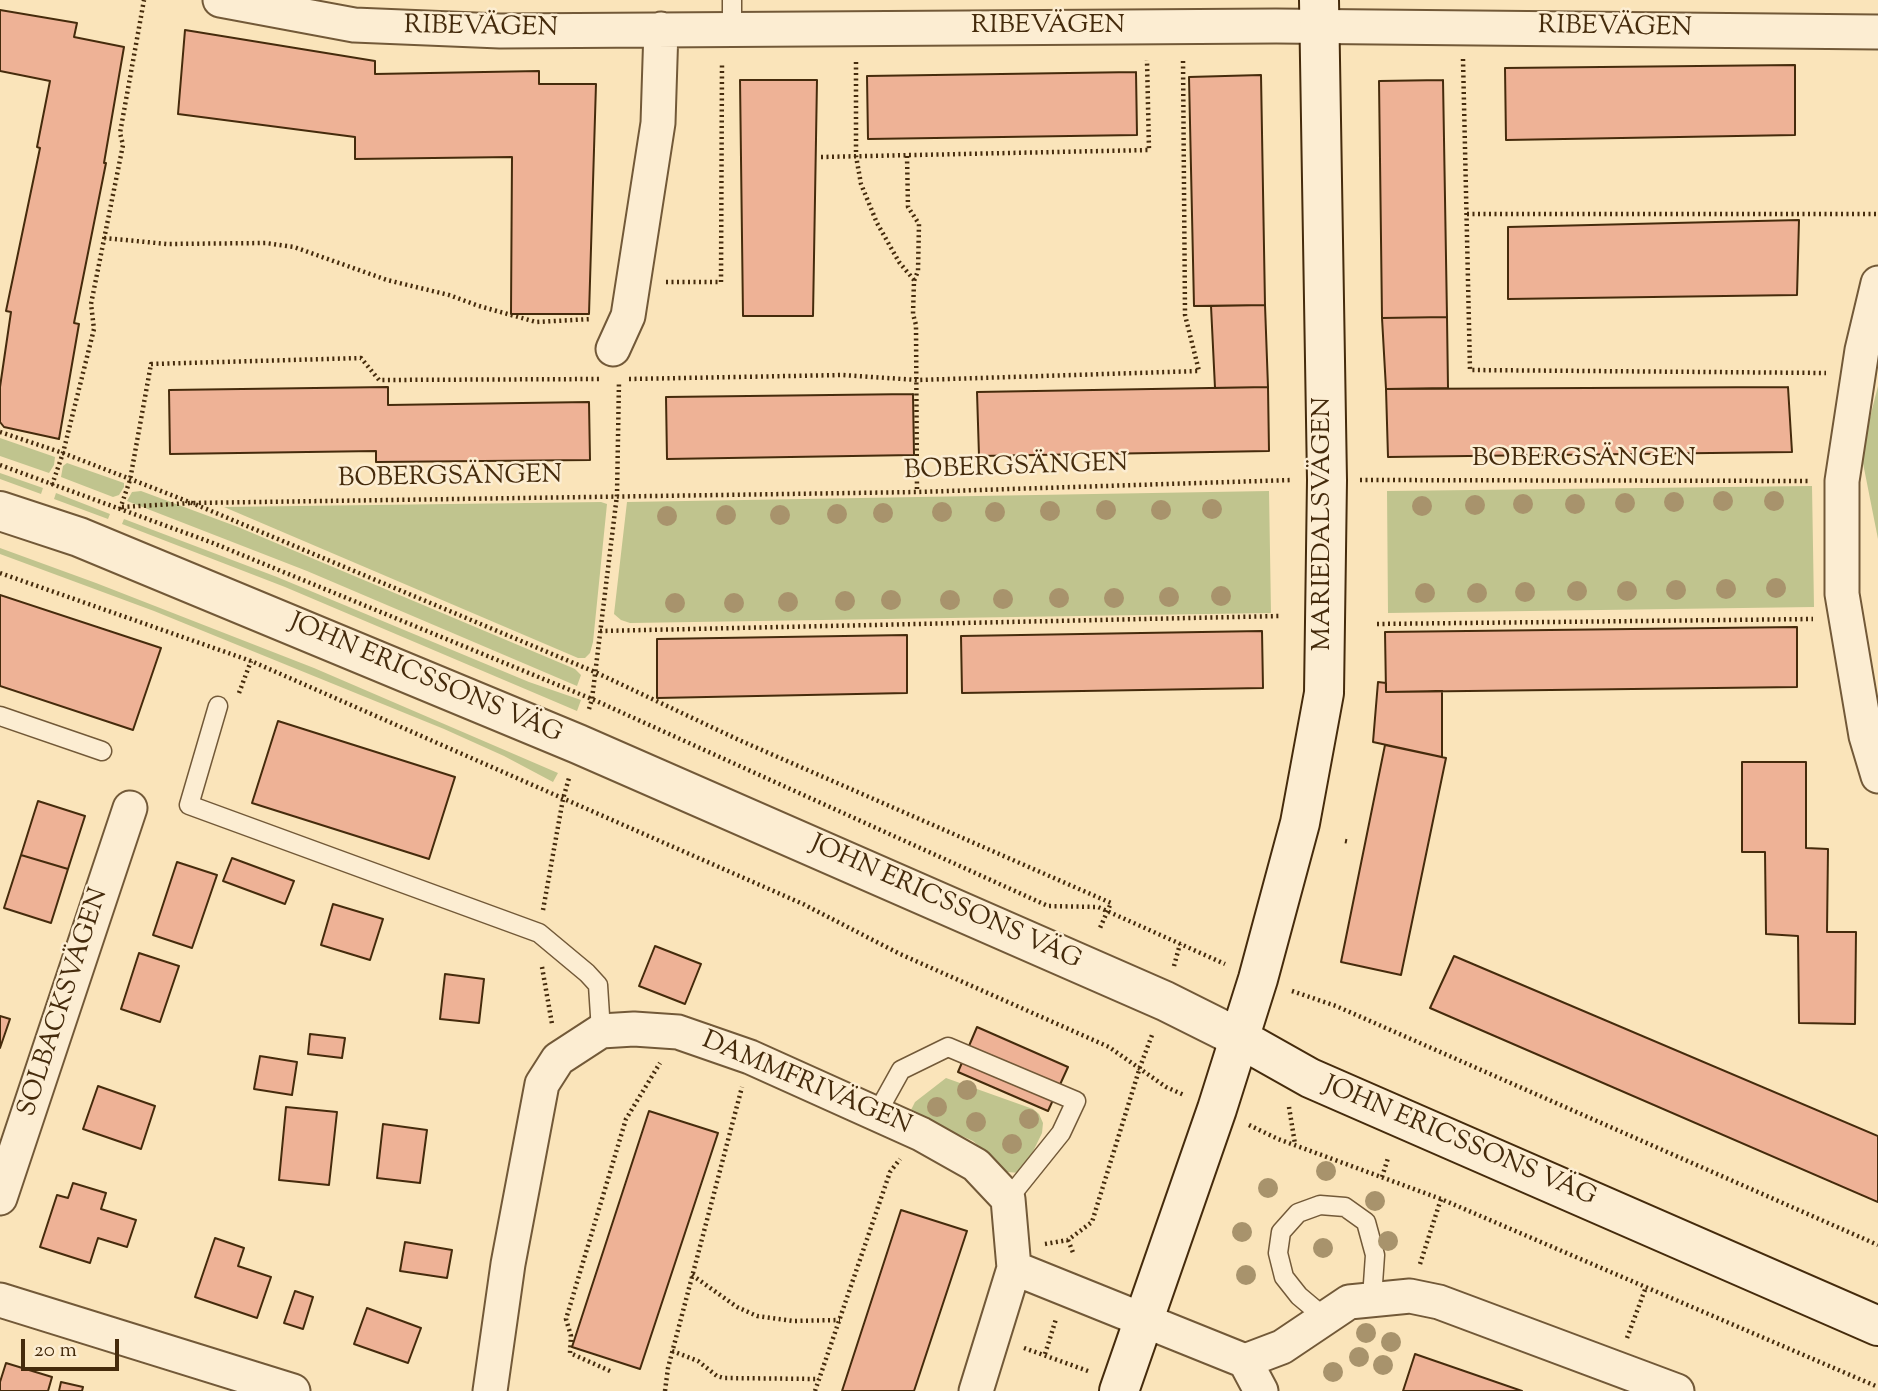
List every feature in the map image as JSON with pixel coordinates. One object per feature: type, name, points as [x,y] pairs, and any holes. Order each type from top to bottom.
[{"type":"main road","name":"MARIEDALSVÄGEN","points":[[1120,1388],[1217,1109],[1258,979],[1300,822],[1322,706],[1327,480],[1318,13]]},
{"type":"main road","name":"JOHN ERICSSONS VÄG","points":[[0,511],[79,537],[578,744],[1165,1001],[1310,1078],[1878,1326]]},
{"type":"street","name":"RIBEVÄGEN","points":[[220,0],[354,25],[500,31],[661,29],[729,20],[856,29],[1147,28],[1183,27],[1318,13],[1462,28],[1878,32]]},
{"type":"street","points":[[618,353],[628,316],[658,123],[661,29]]},
{"type":"street","points":[[1878,283],[1858,373],[1842,481],[1842,594],[1866,736],[1878,776]]},
{"type":"street","name":"SOLBACKSVÄGEN","points":[[0,1198],[130,808]]},
{"type":"street","name":"DAMMFRIVÄGEN","points":[[601,1031],[634,1029],[678,1032],[750,1057],[921,1134],[976,1165],[1008,1199]]},
{"type":"street","points":[[490,1391],[508,1264],[542,1084],[558,1059],[601,1031]]},
{"type":"street","points":[[976,1391],[1013,1259],[1008,1199]]},
{"type":"street","points":[[1013,1259],[1143,1322],[1245,1361],[1282,1348],[1349,1302],[1410,1296],[1439,1302],[1677,1391]]},
{"type":"street","points":[[0,1300],[293,1391]]},
{"type":"street","points":[[1245,1361],[1261,1391]]},
{"type":"lane","points":[[218,706],[189,805],[539,933],[598,985],[601,1031]]},
{"type":"lane","points":[[0,716],[102,751]]},
{"type":"lane","points":[[876,1115],[901,1070],[948,1047],[1076,1101],[1061,1133],[1008,1199]]},
{"type":"lane","points":[[1324,1317],[1299,1296],[1284,1277],[1278,1254],[1281,1232],[1298,1213],[1320,1205],[1345,1207],[1366,1222],[1375,1255],[1372,1298]]},
{"type":"path","points":[[52,483],[63,453],[94,330],[91,304],[123,145],[120,133],[144,0]]},
{"type":"path","points":[[633,282],[721,282],[729,20]]},
{"type":"path","points":[[120,508],[130,480],[151,363],[361,358],[379,380],[618,353],[917,380],[1199,371],[1185,315],[1183,27]]},
{"type":"path","points":[[821,157],[1149,150],[1147,28]]},
{"type":"path","points":[[1462,28],[1470,370],[1858,373]]},
{"type":"path","points":[[856,29],[856,156],[861,184],[877,223],[899,262],[914,281]]},
{"type":"path","points":[[907,156],[908,207],[919,225],[913,314],[916,325],[917,492]]},
{"type":"path","points":[[1466,214],[1878,214]]},
{"type":"path","points":[[104,238],[167,244],[265,243],[294,247],[387,280],[449,295],[536,322],[605,318],[618,353],[617,495],[592,699],[563,799],[539,933],[542,977],[558,1059]]},
{"type":"path","points":[[0,432],[63,453],[192,503],[595,672],[739,740],[1111,903],[1100,928]]},
{"type":"path","points":[[0,465],[120,508],[406,621],[592,699],[1048,905],[1098,907],[1180,944]]},
{"type":"path","name":"BOBERGSÄNGEN","points":[[120,508],[192,503],[917,492],[1327,480],[1842,481]]},
{"type":"path","points":[[0,573],[251,662],[803,904],[900,954],[1109,1047],[1166,1087],[1278,1139],[1441,1199],[1878,1387]]},
{"type":"path","points":[[600,631],[1280,616]]},
{"type":"path","points":[[1377,624],[1846,619]]},
{"type":"path","points":[[1336,1006],[1878,1245]]},
{"type":"path","points":[[610,1371],[570,1353],[571,1336],[566,1319],[626,1119],[678,1032]]},
{"type":"path","points":[[665,1391],[672,1351],[750,1057]]},
{"type":"path","points":[[1013,1259],[1068,1240],[1092,1222],[1140,1067]]},
{"type":"path","points":[[815,1391],[890,1172],[921,1134]]},
{"type":"path","points":[[1382,1177],[1388,1158]]},
{"type":"path","points":[[1410,1296],[1441,1199]]},
{"type":"path","points":[[692,1275],[737,1307],[757,1316],[793,1321],[840,1320]]},
{"type":"path","points":[[1616,1368],[1646,1287]]},
{"type":"path","points":[[992,1339],[1045,1354],[1120,1388]]},
{"type":"path","points":[[672,1351],[698,1361],[717,1376],[724,1378],[819,1379]]},
{"type":"green space","points":[[1878,386],[1878,539],[1861,453]]},
{"type":"green space","points":[[0,438],[55,457],[54,465],[49,473],[0,456]]},
{"type":"green space","points":[[67,463],[124,483],[124,487],[119,495],[113,497],[61,477],[63,466]]},
{"type":"green space","points":[[0,473],[43,488],[41,494],[0,479]]},
{"type":"green space","points":[[1812,486],[1814,607],[1388,613],[1387,491]]},
{"type":"green space","points":[[141,491],[238,527],[575,669],[581,675],[577,686],[307,571],[127,501],[132,492]]},
{"type":"green space","points":[[1269,491],[1271,613],[630,623],[614,614],[627,502]]},
{"type":"green space","points":[[56,493],[110,514],[108,519],[54,499]]},
{"type":"green space","points":[[607,504],[593,642],[590,653],[585,658],[578,658],[224,507]]},
{"type":"green space","points":[[124,519],[277,577],[529,682],[581,700],[577,711],[285,587],[122,524]]},
{"type":"green space","points":[[0,548],[314,668],[558,773],[553,782],[444,729],[154,611],[0,554]]},
{"type":"green space","points":[[946,1078],[1033,1109],[1039,1114],[1043,1123],[1042,1133],[1020,1173],[1007,1172],[973,1141],[913,1114],[911,1110],[915,1102]]},
{"type":"building","points":[[0,10],[77,23],[74,37],[124,47],[106,163],[74,323],[79,324],[59,439],[4,427],[0,422],[0,387],[11,312],[6,311],[40,148],[37,147],[50,81],[0,71]]},
{"type":"building","points":[[185,30],[375,61],[375,74],[539,71],[539,84],[596,84],[589,314],[511,314],[512,157],[355,159],[355,137],[178,114]]},
{"type":"building","points":[[1795,65],[1795,135],[1506,140],[1505,68]]},
{"type":"building","points":[[1136,72],[1137,135],[868,139],[867,76]]},
{"type":"building","points":[[1261,75],[1265,305],[1194,306],[1189,77]]},
{"type":"building","points":[[740,80],[817,80],[813,316],[743,316]]},
{"type":"building","points":[[1443,80],[1447,317],[1382,318],[1379,81]]},
{"type":"building","points":[[1799,220],[1797,295],[1508,299],[1508,227]]},
{"type":"building","points":[[1265,305],[1268,387],[1215,388],[1211,306]]},
{"type":"building","points":[[1447,317],[1448,388],[1386,389],[1382,318]]},
{"type":"building","points":[[388,387],[388,405],[589,402],[590,460],[376,462],[376,451],[170,454],[169,390]]},
{"type":"building","points":[[1268,387],[1269,451],[979,456],[977,392]]},
{"type":"building","points":[[1788,387],[1792,452],[1388,457],[1386,389]]},
{"type":"building","points":[[913,394],[914,455],[667,459],[666,397]]},
{"type":"building","points":[[0,595],[161,648],[133,730],[0,686]]},
{"type":"building","points":[[1797,627],[1797,687],[1386,692],[1385,632]]},
{"type":"building","points":[[1262,631],[1263,688],[962,693],[961,636]]},
{"type":"building","points":[[907,635],[907,693],[657,698],[657,639]]},
{"type":"building","points":[[1378,682],[1386,683],[1386,692],[1442,691],[1442,757],[1373,742]]},
{"type":"building","points":[[278,721],[455,777],[429,859],[252,803]]},
{"type":"building","points":[[1385,745],[1446,758],[1401,975],[1341,962]]},
{"type":"building","points":[[1742,762],[1806,762],[1806,848],[1828,849],[1827,932],[1856,932],[1855,1024],[1799,1023],[1798,936],[1766,934],[1765,852],[1742,852]]},
{"type":"building","points":[[38,801],[85,816],[68,869],[21,855]]},
{"type":"building","points":[[21,855],[68,869],[51,923],[4,908]]},
{"type":"building","points":[[232,858],[294,881],[285,904],[223,881]]},
{"type":"building","points":[[177,862],[217,875],[192,948],[153,935]]},
{"type":"building","points":[[333,904],[383,919],[370,960],[321,945]]},
{"type":"building","points":[[655,946],[701,964],[685,1004],[639,986]]},
{"type":"building","points":[[139,953],[179,966],[160,1022],[121,1009]]},
{"type":"building","points":[[1454,956],[1878,1136],[1878,1202],[1430,1008]]},
{"type":"building","points":[[445,974],[484,979],[479,1023],[440,1019]]},
{"type":"building","points":[[0,1016],[10,1019],[0,1048]]},
{"type":"building","points":[[977,1027],[1068,1067],[1048,1111],[958,1072]]},
{"type":"building","points":[[310,1034],[345,1038],[342,1058],[308,1054]]},
{"type":"building","points":[[260,1056],[297,1062],[292,1095],[254,1089]]},
{"type":"building","points":[[98,1086],[155,1106],[141,1149],[83,1129]]},
{"type":"building","points":[[286,1107],[337,1112],[329,1185],[279,1180]]},
{"type":"building","points":[[649,1111],[718,1133],[640,1369],[572,1347]]},
{"type":"building","points":[[383,1124],[427,1130],[420,1183],[377,1178]]},
{"type":"building","points":[[73,1183],[106,1193],[101,1209],[136,1220],[127,1247],[98,1238],[90,1263],[40,1247],[57,1195],[68,1198]]},
{"type":"building","points":[[901,1210],[967,1231],[914,1391],[842,1391]]},
{"type":"building","points":[[215,1238],[244,1248],[238,1266],[271,1277],[257,1318],[195,1297]]},
{"type":"building","points":[[405,1242],[452,1250],[447,1278],[400,1271]]},
{"type":"building","points":[[295,1291],[313,1297],[303,1329],[284,1323]]},
{"type":"building","points":[[367,1308],[421,1328],[408,1363],[354,1344]]},
{"type":"building","points":[[1415,1354],[1522,1391],[1403,1391]]},
{"type":"building","points":[[6,1363],[52,1377],[48,1391],[0,1391]]},
{"type":"building","points":[[61,1382],[83,1387],[82,1391],[59,1391]]}]
